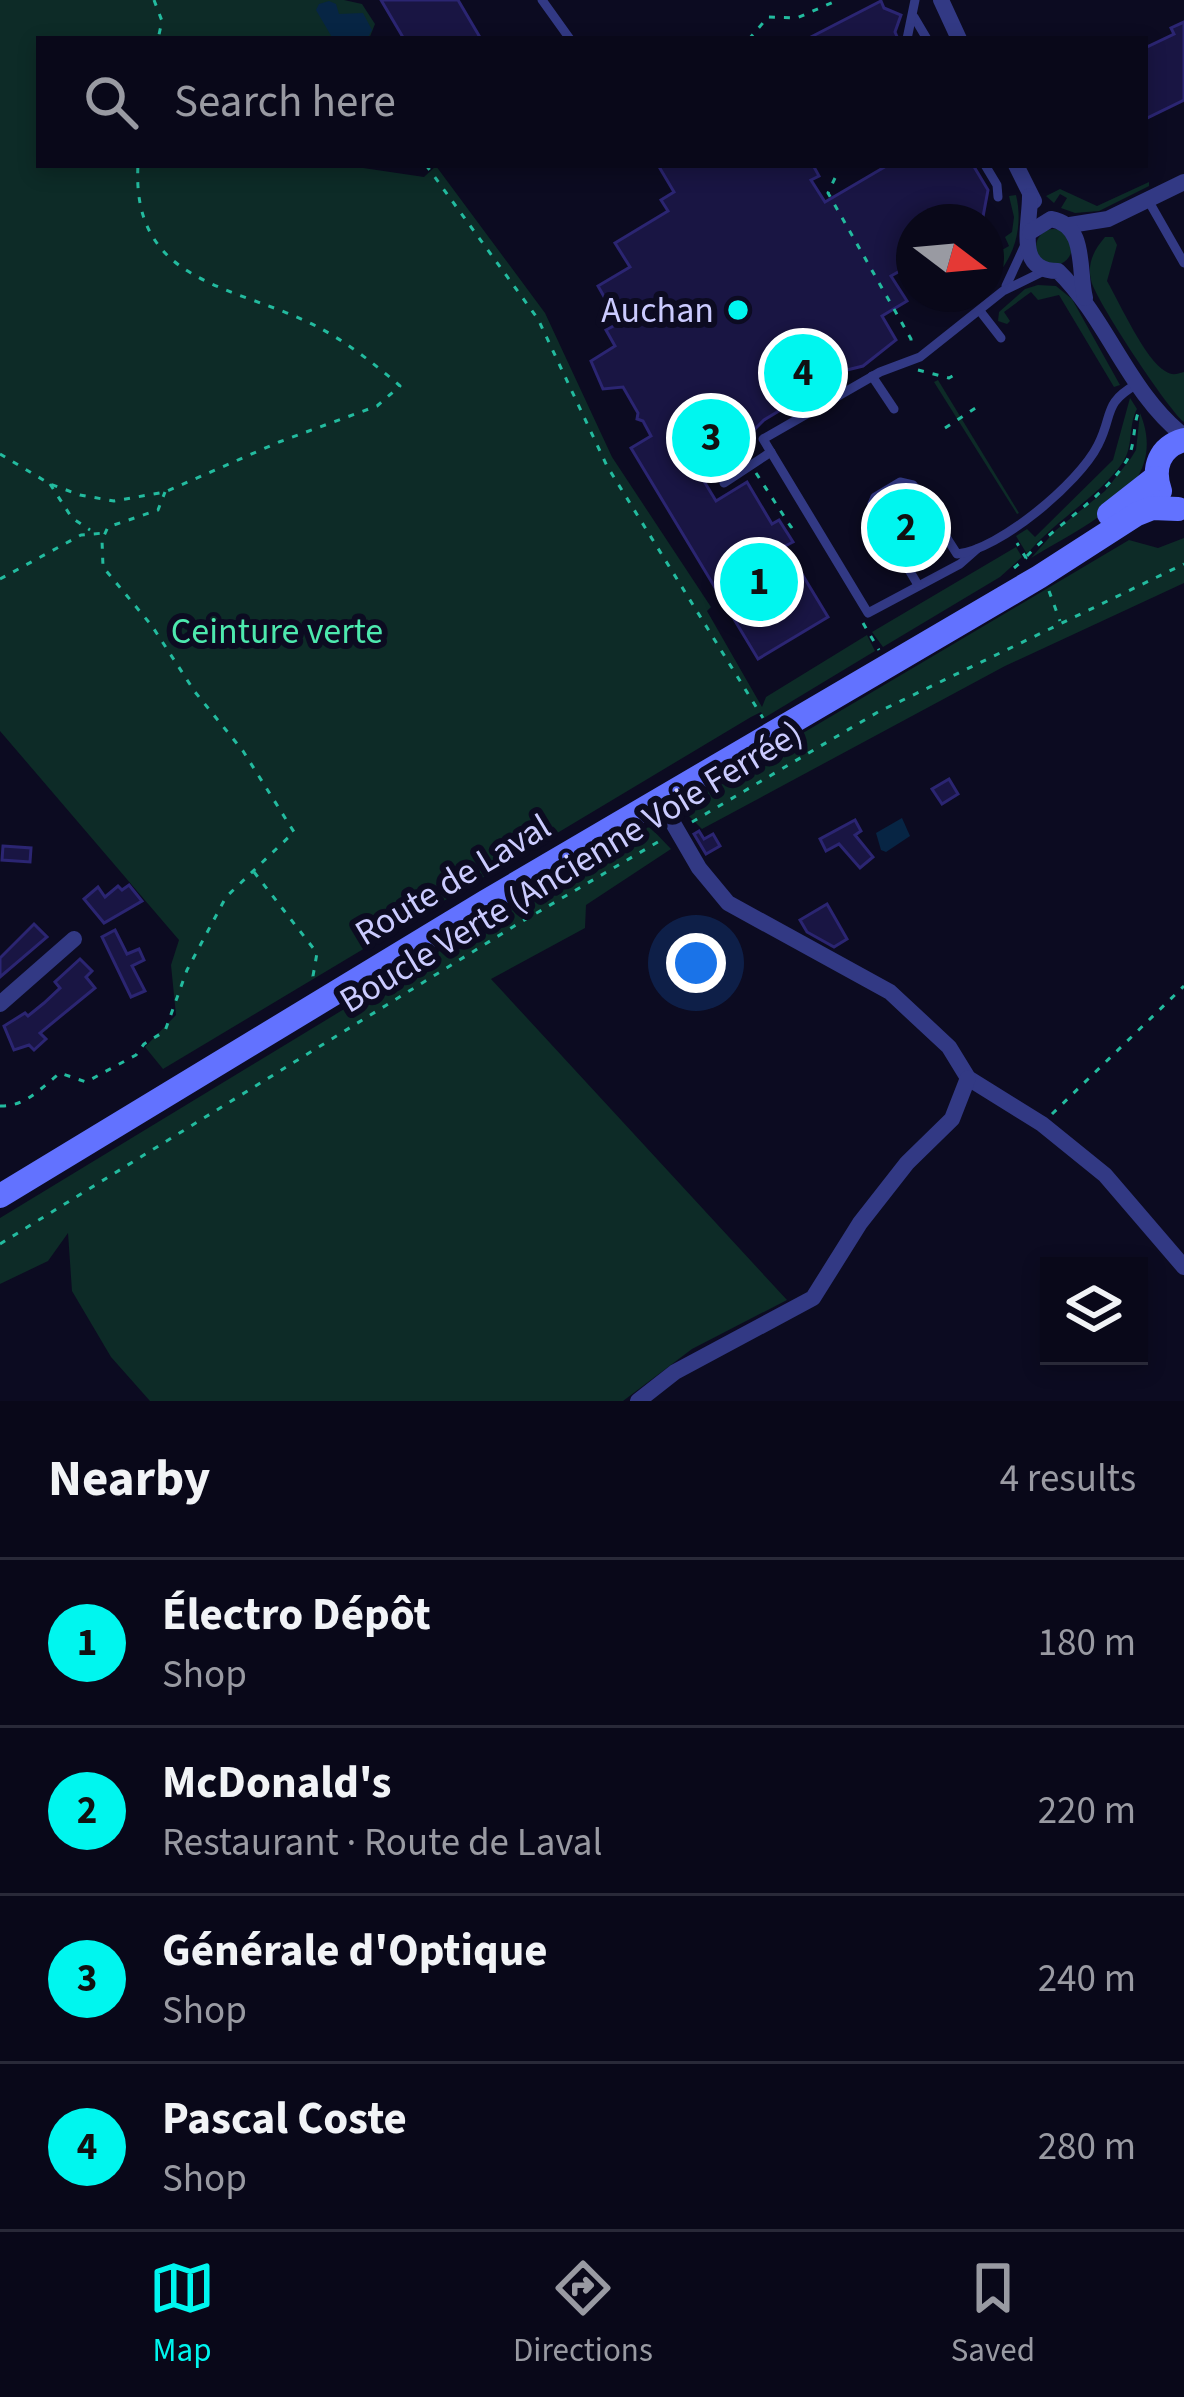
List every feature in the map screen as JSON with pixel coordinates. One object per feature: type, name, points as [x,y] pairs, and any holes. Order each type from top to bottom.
[{"type":"main road","name":"Route de Laval","points":[[946,629],[1158,468],[1174,443],[1184,438]]},
{"type":"main road","points":[[1158,468],[1161,494],[1181,509]]},
{"type":"main road","name":"Route de Laval","points":[[0,1196],[659,799],[768,726],[1039,577],[1137,514],[1152,508],[1181,509]]},
{"type":"street","points":[[941,0],[958,36]]},
{"type":"street","points":[[1017,168],[1030,196],[1051,219],[1070,225],[1108,219],[1184,182]]},
{"type":"street","points":[[1030,196],[1031,260],[1085,298],[1137,384],[1158,468]]},
{"type":"street","points":[[1028,237],[1051,219]]},
{"type":"street","points":[[1052,271],[1070,265],[1108,219]]},
{"type":"street","points":[[1070,225],[1085,298]]},
{"type":"street","points":[[1145,406],[1184,438]]},
{"type":"street","points":[[659,799],[699,868],[728,903],[890,992],[949,1047],[968,1078],[1042,1124],[1106,1175],[1184,1267]]},
{"type":"street","points":[[0,1004],[74,939]]},
{"type":"street","points":[[638,1401],[675,1372],[813,1298],[860,1223],[907,1163],[952,1119],[968,1078]]},
{"type":"lane","points":[[542,0],[568,36]]},
{"type":"lane","points":[[910,36],[915,0]]},
{"type":"lane","points":[[914,17],[925,36]]},
{"type":"lane","points":[[987,168],[998,196]]},
{"type":"lane","points":[[1148,200],[1184,263]]},
{"type":"lane","points":[[1004,291],[1028,237]]},
{"type":"lane","points":[[1004,291],[1052,271]]},
{"type":"lane","points":[[979,312],[920,357],[872,376],[763,439],[868,613],[960,564],[1032,516],[1092,455],[1114,398],[1137,384]]},
{"type":"lane","points":[[981,312],[1001,338]]},
{"type":"lane","points":[[872,376],[894,409]]},
{"type":"lane","points":[[724,484],[771,452]]},
{"type":"lane","points":[[918,585],[874,513],[875,496],[900,482],[913,485],[957,554],[977,549]]},
{"type":"path","points":[[154,0],[162,21],[159,36]]},
{"type":"path","points":[[752,36],[768,17],[797,18],[838,0]]},
{"type":"path","points":[[0,454],[50,484],[114,501],[164,492],[377,406],[400,386],[316,326],[210,285],[177,267],[151,232],[136,196],[138,168]]},
{"type":"path","points":[[428,168],[538,319],[608,466],[768,726]]},
{"type":"path","points":[[835,178],[828,193],[911,339],[911,351]]},
{"type":"path","points":[[885,322],[897,314]]},
{"type":"path","points":[[896,364],[940,376],[956,374]]},
{"type":"path","points":[[1005,532],[1028,560],[1046,536],[1095,496],[1127,460],[1135,417],[1145,406]]},
{"type":"path","points":[[945,428],[976,407]]},
{"type":"path","points":[[758,475],[791,527]]},
{"type":"path","points":[[50,484],[72,518],[92,531],[104,532],[114,524],[158,510],[164,492]]},
{"type":"path","points":[[0,579],[92,531]]},
{"type":"path","points":[[1,1104],[14,1107],[24,1102],[61,1073],[86,1082],[136,1055],[165,1031],[187,970],[226,897],[294,832],[243,751],[103,567],[104,532]]},
{"type":"path","name":"Boucle Verte (Ancienne Voie Ferrée)","points":[[0,1244],[515,925],[878,712],[1184,564]]},
{"type":"path","points":[[1044,585],[1052,594],[1060,622]]},
{"type":"path","points":[[860,619],[880,652]]},
{"type":"path","points":[[253,871],[316,952],[313,976],[326,999]]},
{"type":"path","points":[[1042,1124],[1184,986]]},
{"type":"green space","name":"Ceinture verte","points":[[0,0],[344,0],[362,4],[375,24],[370,36],[36,36],[36,168],[363,168],[424,177],[437,168],[545,313],[612,457],[711,607],[707,611],[762,707],[766,697],[867,635],[875,651],[764,718],[761,712],[751,717],[163,1069],[145,1047],[176,1015],[171,965],[179,940],[0,731]]},
{"type":"green space","points":[[1149,182],[1099,211],[1075,213],[1061,208],[1067,198],[1060,194],[1054,203],[1046,196],[1060,189],[1097,206]]},
{"type":"green space","points":[[1016,195],[1019,217],[1004,264],[1004,249],[1009,246],[1005,237],[1012,232],[1014,217],[1009,196]]},
{"type":"green space","points":[[1054,229],[1066,235],[1072,247],[1066,259],[1054,265],[1042,259],[1036,247],[1042,235]]},
{"type":"green space","points":[[1105,237],[1113,237],[1117,245],[1107,281],[1133,330],[1158,365],[1170,374],[1184,372],[1184,422],[1149,377],[1095,291],[1091,262]]},
{"type":"green space","points":[[1056,286],[1072,299],[1120,385],[1114,387],[1059,295],[1038,300],[1031,292],[1004,312],[1025,289]]},
{"type":"green space","points":[[999,312],[1004,312],[1010,321],[1007,324],[998,321]]},
{"type":"green space","points":[[938,380],[1019,513],[934,382]]},
{"type":"green space","points":[[1130,398],[1137,409],[1123,462],[1027,554],[1016,536],[1027,529],[1035,537],[1113,460]]},
{"type":"green space","points":[[1140,413],[1147,440],[1144,463],[1133,484],[1097,518],[1031,558],[1056,530],[1105,491],[1131,458]]},
{"type":"green space","points":[[1184,538],[1184,583],[1005,666],[702,829],[678,811],[1129,540],[1158,548]]},
{"type":"green space","points":[[1016,547],[1022,557],[1000,577],[883,647],[872,632]]},
{"type":"green space","points":[[650,827],[671,849],[586,905],[585,928],[491,979],[787,1300],[692,1349],[623,1401],[150,1401],[111,1357],[72,1291],[68,1233],[48,1261],[0,1284],[0,1218]]},
{"type":"water","points":[[319,4],[336,4],[339,14],[363,13],[372,30],[369,36],[331,36],[316,10]]},
{"type":"water","points":[[902,818],[910,836],[886,852],[881,850],[876,833]]},
{"type":"building","points":[[381,0],[458,0],[479,36],[402,36]]},
{"type":"building","points":[[881,1],[884,8],[901,15],[897,36],[813,36]]},
{"type":"building","points":[[1184,22],[1184,100],[1148,118],[1148,47],[1174,34],[1171,28]]},
{"type":"building","name":"Auchan","points":[[660,168],[815,168],[819,176],[811,180],[825,202],[883,168],[975,168],[988,190],[985,204],[896,204],[896,273],[891,276],[896,284],[896,308],[882,316],[896,340],[863,366],[847,370],[764,420],[749,435],[693,463],[716,501],[747,482],[772,524],[779,520],[793,542],[785,546],[828,617],[758,659],[631,448],[651,436],[643,421],[637,419],[623,387],[603,389],[591,361],[615,346],[606,330],[619,323],[598,286],[630,267],[615,243],[668,211],[661,200],[674,192]]},
{"type":"building","points":[[905,492],[932,545],[912,557],[882,504]]},
{"type":"building","points":[[949,779],[958,794],[942,804],[932,789]]},
{"type":"building","points":[[855,820],[861,831],[855,835],[873,857],[860,868],[839,844],[826,851],[820,839]]},
{"type":"building","points":[[699,831],[704,839],[713,834],[720,846],[706,854],[694,834]]},
{"type":"building","points":[[3,846],[31,848],[30,862],[2,860]]},
{"type":"building","points":[[129,885],[142,901],[104,923],[84,899],[98,887],[105,897],[118,886],[122,890]]},
{"type":"building","points":[[827,904],[847,939],[834,947],[807,932],[800,920]]},
{"type":"building","points":[[34,924],[47,937],[0,977],[0,958]]},
{"type":"building","points":[[115,930],[127,954],[139,949],[144,960],[132,966],[145,991],[131,997],[102,937]]},
{"type":"building","points":[[80,959],[92,971],[86,977],[95,988],[40,1033],[46,1039],[34,1050],[29,1045],[14,1050],[4,1026],[44,1003],[60,988],[55,982]]},
{"type":"place","name":"Auchan","points":[[738,310]]},
{"type":"place","name":"Pascal Coste","points":[[803,373]]},
{"type":"place","name":"Générale d'Optique","points":[[711,438]]},
{"type":"place","name":"McDonald's","points":[[906,528]]},
{"type":"place","name":"Électro Dépôt","points":[[759,582]]}]
